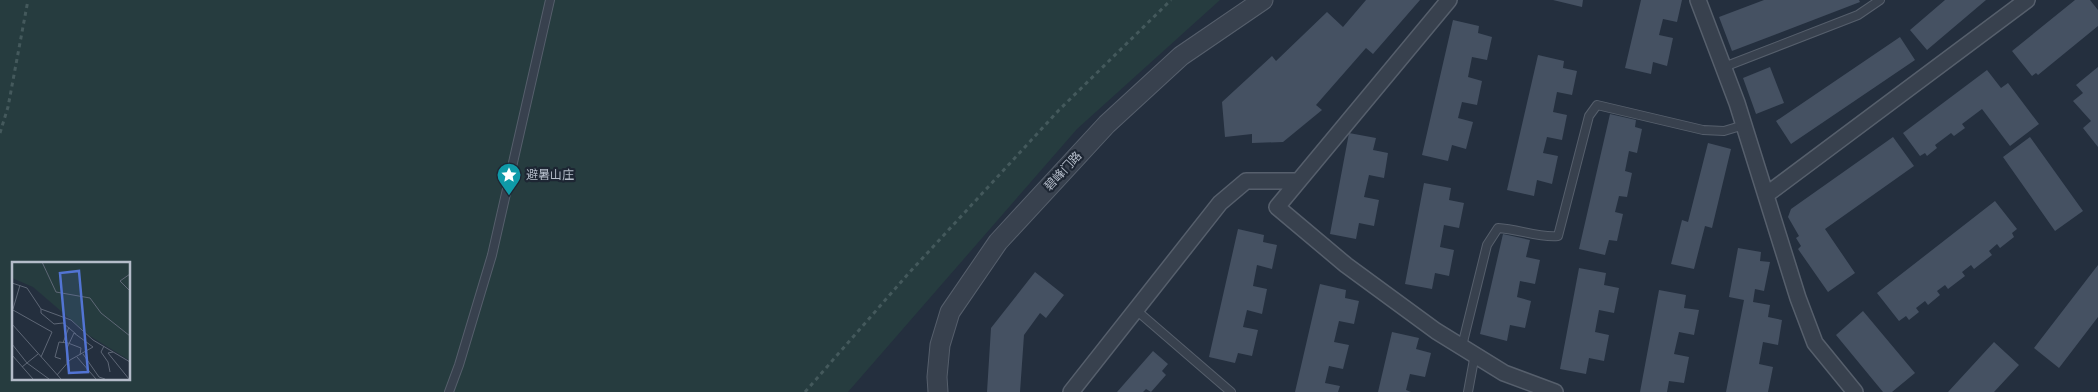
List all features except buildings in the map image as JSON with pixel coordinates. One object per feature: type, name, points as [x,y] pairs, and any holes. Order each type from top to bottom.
[{"type":"street","name":"碧峰门路","points":[[938,392],[937,376],[940,345],[950,312],[998,242],[1107,124],[1181,56],[1262,0]]},
{"type":"street","points":[[1449,0],[1277,207],[1346,265],[1436,331],[1504,373],[1555,392]]},
{"type":"street","points":[[1698,0],[1744,124],[1798,298],[1815,343],[1855,392]]},
{"type":"street","points":[[1766,195],[2027,0]]},
{"type":"street","points":[[1071,392],[1220,203],[1246,181],[1298,181]]},
{"type":"lane","points":[[449,392],[492,255],[550,0]]},
{"type":"lane","points":[[1724,67],[1858,15],[1880,0]]},
{"type":"lane","points":[[1468,392],[1468,350],[1487,245],[1498,228],[1515,229],[1548,237],[1558,236],[1589,116],[1597,105],[1704,130],[1724,131],[1744,124]]},
{"type":"lane","points":[[1136,310],[1231,392]]},
{"type":"path","points":[[0,133],[8,108],[28,0]]},
{"type":"path","points":[[805,392],[908,274],[1059,110],[1170,0]]},
{"type":"green space","name":"避暑山庄","points":[[0,0],[1220,0],[1077,129],[848,392],[0,392]]},
{"type":"place","name":"避暑山庄","points":[[509,196]]}]
